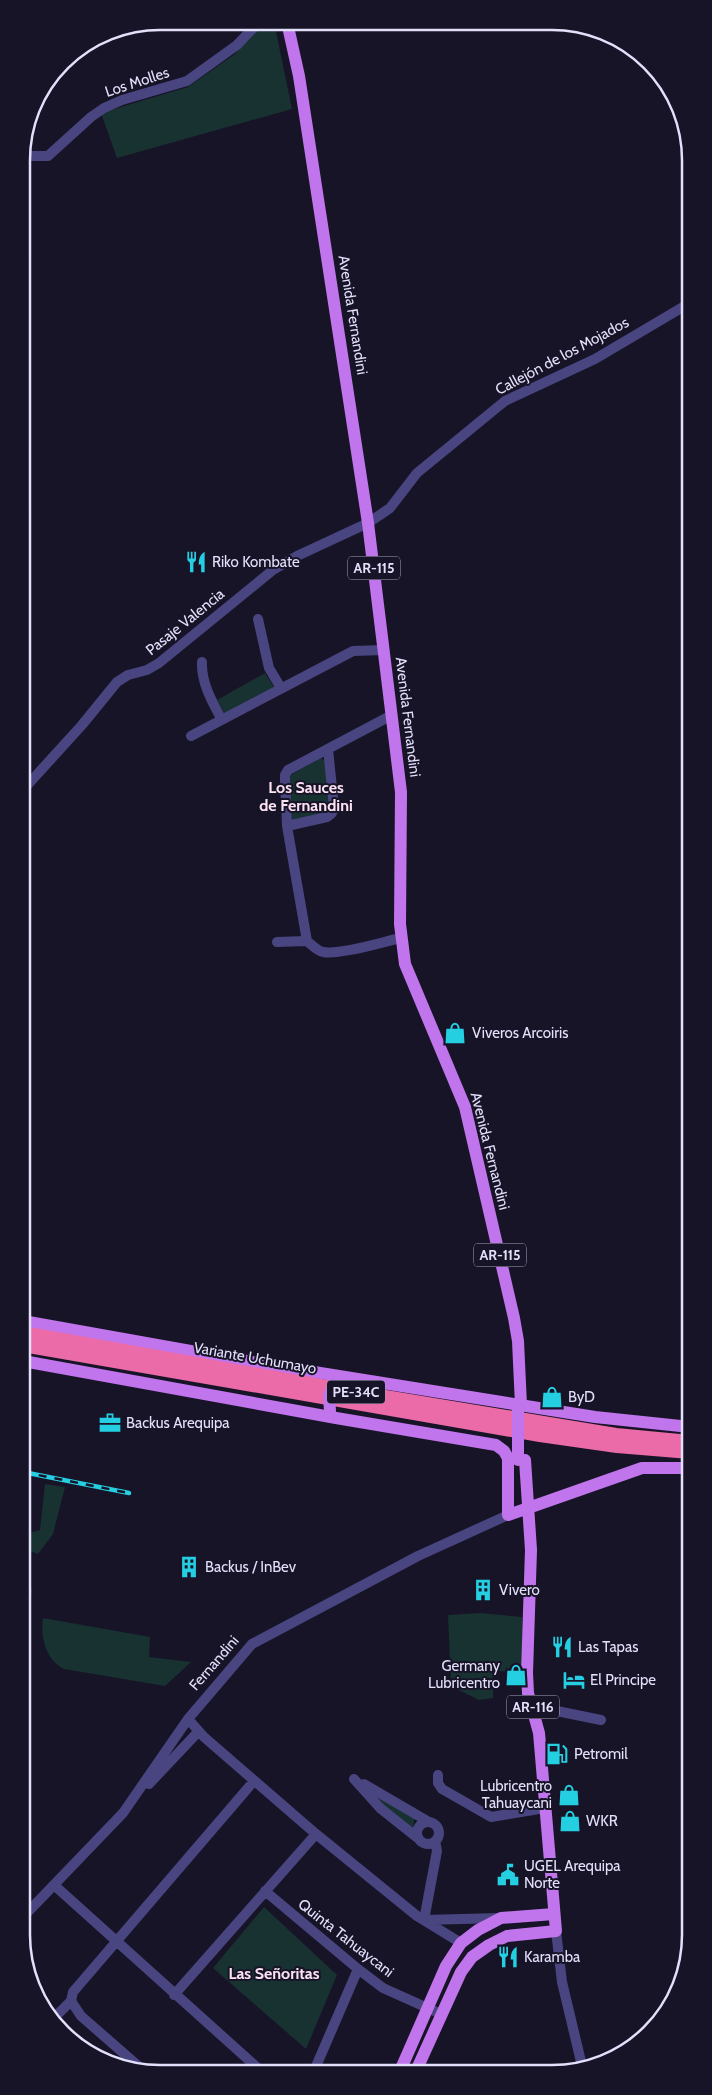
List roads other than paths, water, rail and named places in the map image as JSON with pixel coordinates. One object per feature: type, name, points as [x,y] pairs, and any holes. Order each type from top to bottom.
[{"type":"highway","name":"Variante Uchumayo","points":[[30,1334],[616,1435],[682,1441]]},
{"type":"highway","name":"Variante Uchumayo","points":[[30,1346],[540,1435],[617,1446],[682,1451]]},
{"type":"main road","name":"Avenida Fernandini","points":[[289,30],[299,76],[368,523],[392,715],[401,792],[401,938],[405,964],[465,1107],[514,1318],[520,1367],[521,1408]]},
{"type":"main road","name":"Variante Uchumayo","points":[[30,1322],[339,1379],[521,1408],[682,1426]]},
{"type":"main road","points":[[30,1362],[333,1414],[501,1447],[508,1458],[518,1511],[642,1468],[682,1468]]},
{"type":"main road","points":[[333,1414],[329,1396],[339,1379]]},
{"type":"main road","name":"AR-116","points":[[521,1408],[521,1460],[518,1511],[530,1529],[532,1569],[527,1674],[528,1693],[539,1733],[556,1931]]},
{"type":"main road","points":[[403,2065],[446,1966],[461,1943],[478,1930],[501,1918],[554,1914]]},
{"type":"main road","points":[[419,2065],[440,2014],[461,1972],[472,1957],[489,1945],[507,1936],[556,1931]]},
{"type":"street","name":"Los Molles","points":[[30,156],[48,156],[104,108],[122,100],[188,81],[237,45],[251,30]]},
{"type":"street","name":"Callejón de los Mojados","points":[[368,523],[397,502],[407,484],[417,473],[505,401],[595,359],[682,308]]},
{"type":"street","name":"Pasaje Valencia","points":[[30,782],[122,678],[147,670],[159,663],[272,570],[297,556],[368,523]]},
{"type":"street","points":[[258,619],[258,627],[268,668],[280,688]]},
{"type":"street","points":[[192,736],[353,651],[383,650]]},
{"type":"street","points":[[202,662],[202,669],[211,700],[222,720]]},
{"type":"street","points":[[392,715],[288,770],[285,775],[287,826],[307,941],[322,952],[341,951],[401,938]]},
{"type":"street","points":[[287,826],[327,817],[332,814],[334,808],[328,749]]},
{"type":"street","points":[[277,942],[307,941]]},
{"type":"street","name":"Fernandini","points":[[30,1910],[123,1813],[188,1718],[252,1644],[418,1556],[518,1511]]},
{"type":"street","points":[[532,1706],[601,1720]]},
{"type":"street","points":[[188,1718],[198,1732],[316,1834],[424,1920],[461,1943]]},
{"type":"street","points":[[123,1813],[198,1732]]},
{"type":"street","points":[[438,1775],[438,1783],[442,1789],[492,1817],[545,1808]]},
{"type":"street","points":[[424,1920],[437,1851],[435,1841],[439,1831],[435,1825],[354,1779],[380,1808],[419,1839],[428,1843],[435,1841]]},
{"type":"street","points":[[57,2015],[71,2001],[72,1992],[78,1984],[254,1781]]},
{"type":"street","points":[[419,1839],[418,1829],[423,1824],[429,1822]]},
{"type":"street","points":[[174,1995],[316,1834]]},
{"type":"street","points":[[54,1886],[254,2065]]},
{"type":"street","name":"Quinta Tahuaycani","points":[[265,1892],[383,1988],[440,2014]]},
{"type":"street","points":[[424,1920],[501,1918]]},
{"type":"street","points":[[556,1931],[562,1982],[581,2062]]},
{"type":"street","points":[[317,2065],[358,1969]]},
{"type":"street","points":[[71,2001],[81,2016],[133,2062]]},
{"type":"railway","points":[[30,1473],[129,1493]]},
{"type":"place","name":"Riko Kombate","points":[[196,562]]},
{"type":"place","name":"Viveros Arcoiris","points":[[455,1033]]},
{"type":"place","name":"ByD","points":[[552,1397]]},
{"type":"place","name":"Backus Arequipa","points":[[110,1423]]},
{"type":"place","name":"Backus / InBev","points":[[189,1567]]},
{"type":"place","name":"Vivero","points":[[483,1590]]},
{"type":"place","name":"Las Tapas","points":[[562,1647]]},
{"type":"place","name":"Germany Lubricentro","points":[[516,1675]]},
{"type":"place","name":"El Principe","points":[[574,1680]]},
{"type":"place","name":"Petromil","points":[[557,1754]]},
{"type":"place","name":"Lubricentro Tahuaycani","points":[[569,1795]]},
{"type":"place","name":"WKR","points":[[570,1821]]},
{"type":"place","name":"UGEL Arequipa Norte","points":[[508,1875]]},
{"type":"place","name":"Karamba","points":[[508,1957]]},
{"type":"district","name":"Los Sauces de Fernandini","points":[[306,796]]},
{"type":"district","name":"Las Señoritas","points":[[274,1973]]}]
